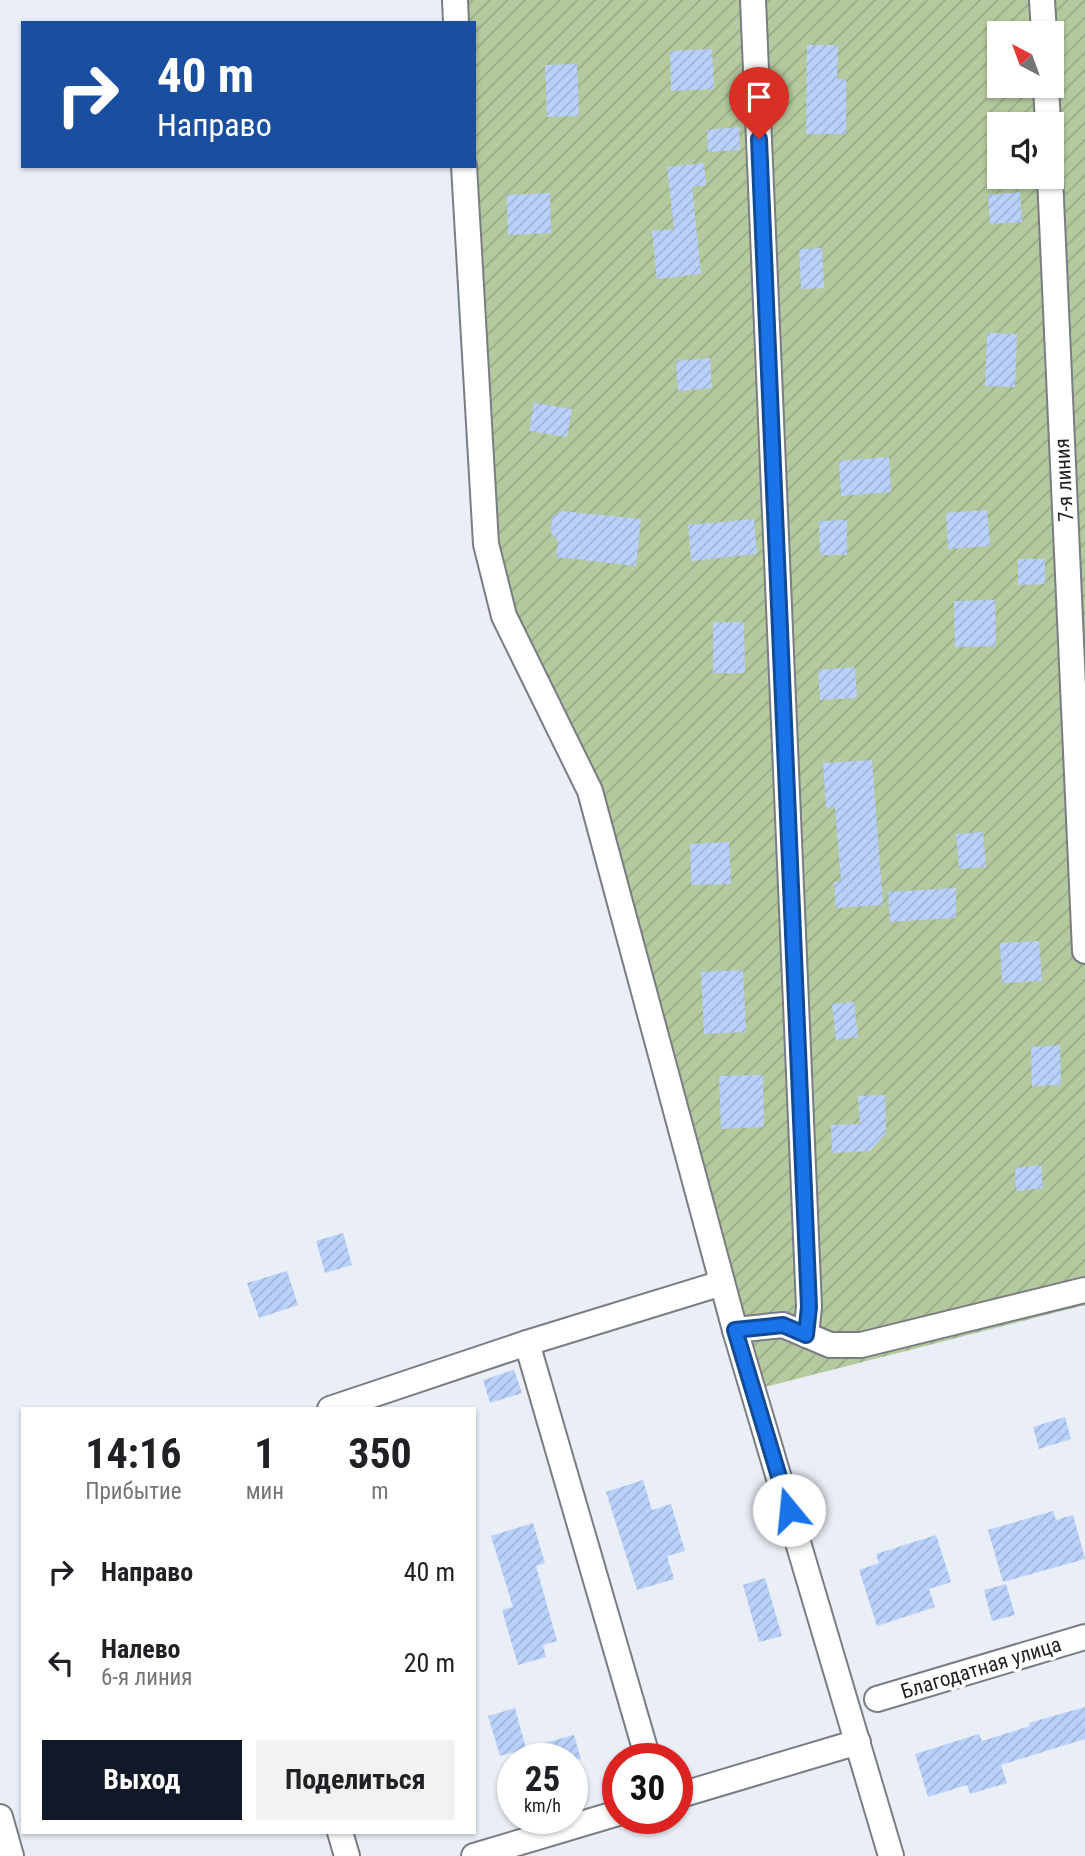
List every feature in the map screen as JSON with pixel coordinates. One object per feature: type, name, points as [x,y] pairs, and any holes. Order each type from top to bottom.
[{"type":"street","points":[[454,0],[456,21]]},
{"type":"street","points":[[753,0],[808,1279],[806,1335]]},
{"type":"street","points":[[1042,0],[1043,21]]},
{"type":"street","points":[[464,168],[486,544],[504,616],[590,791],[735,1330],[891,1856]]},
{"type":"street","name":"7-я линия","points":[[1051,189],[1085,951]]},
{"type":"street","points":[[336,1407],[527,1343],[722,1283]]},
{"type":"street","points":[[735,1330],[783,1325],[830,1345],[861,1345],[1085,1290]]},
{"type":"street","points":[[527,1343],[643,1743]]},
{"type":"street","name":"Благодатная улица","points":[[877,1699],[1085,1637]]},
{"type":"street","points":[[693,1791],[858,1742]]},
{"type":"street","points":[[0,1817],[11,1856]]},
{"type":"street","points":[[474,1856],[602,1818]]},
{"type":"street","points":[[341,1834],[347,1856]]},
{"type":"green space","points":[[467,0],[1085,0],[1085,1305],[765,1387],[600,787],[515,614],[497,542],[476,167],[476,21],[468,21]]},
{"type":"building","points":[[807,45],[838,45],[837,79],[846,79],[846,134],[806,134]]},
{"type":"building","points":[[712,49],[714,89],[671,91],[670,51]]},
{"type":"building","points":[[577,64],[579,116],[547,117],[545,65]]},
{"type":"building","points":[[739,127],[740,150],[708,152],[707,130]]},
{"type":"building","points":[[704,163],[706,185],[692,187],[701,274],[657,279],[652,231],[674,229],[667,167]]},
{"type":"building","points":[[1020,192],[1022,222],[990,224],[988,195]]},
{"type":"building","points":[[550,193],[551,233],[508,235],[507,195]]},
{"type":"building","points":[[822,248],[824,288],[801,289],[799,249]]},
{"type":"building","points":[[987,333],[1017,334],[1015,387],[985,386]]},
{"type":"building","points":[[710,358],[712,388],[678,391],[676,361]]},
{"type":"building","points":[[534,403],[572,409],[567,437],[529,431]]},
{"type":"building","points":[[889,457],[891,492],[841,496],[839,461]]},
{"type":"building","points":[[987,510],[990,546],[948,549],[946,513]]},
{"type":"building","points":[[561,511],[641,519],[636,566],[556,557],[558,541],[551,533],[552,517]]},
{"type":"building","points":[[754,519],[757,554],[691,561],[688,525]]},
{"type":"building","points":[[847,520],[847,555],[820,555],[819,521]]},
{"type":"building","points":[[1018,559],[1045,559],[1045,584],[1018,585]]},
{"type":"building","points":[[995,600],[996,646],[955,647],[954,601]]},
{"type":"building","points":[[713,622],[744,622],[745,673],[713,673]]},
{"type":"building","points":[[855,667],[857,698],[820,700],[818,670]]},
{"type":"building","points":[[872,760],[883,905],[836,908],[834,882],[841,881],[835,807],[826,808],[823,763]]},
{"type":"building","points":[[983,832],[986,867],[959,869],[956,834]]},
{"type":"building","points":[[729,842],[731,884],[691,885],[690,844]]},
{"type":"building","points":[[956,888],[956,918],[890,922],[888,892]]},
{"type":"building","points":[[1039,941],[1042,981],[1002,983],[1000,943]]},
{"type":"building","points":[[743,970],[746,1032],[704,1034],[701,972]]},
{"type":"building","points":[[854,1002],[858,1037],[836,1040],[832,1004]]},
{"type":"building","points":[[1060,1045],[1061,1085],[1032,1086],[1031,1047]]},
{"type":"building","points":[[763,1075],[764,1127],[721,1129],[719,1076]]},
{"type":"building","points":[[885,1095],[886,1133],[870,1151],[832,1153],[831,1125],[860,1124],[858,1096]]},
{"type":"building","points":[[1041,1165],[1043,1188],[1016,1191],[1015,1168]]},
{"type":"building","points":[[343,1233],[352,1265],[325,1273],[316,1241]]},
{"type":"building","points":[[287,1271],[298,1305],[259,1318],[247,1283]]},
{"type":"building","points":[[514,1370],[522,1393],[490,1403],[483,1380]]},
{"type":"building","points":[[1065,1417],[1071,1439],[1039,1449],[1033,1427]]},
{"type":"building","points":[[643,1480],[652,1510],[671,1504],[685,1551],[667,1556],[674,1579],[637,1590],[606,1492]]},
{"type":"building","points":[[1053,1511],[1056,1520],[1073,1515],[1085,1559],[1003,1582],[988,1530]]},
{"type":"building","points":[[533,1523],[545,1563],[536,1566],[557,1641],[543,1645],[546,1657],[518,1665],[502,1610],[513,1607],[491,1536]]},
{"type":"building","points":[[936,1535],[951,1582],[929,1589],[935,1607],[877,1626],[859,1570],[879,1563],[876,1554]]},
{"type":"building","points":[[765,1578],[782,1636],[759,1642],[743,1585]]},
{"type":"building","points":[[1006,1584],[1015,1615],[992,1621],[984,1590]]},
{"type":"building","points":[[1085,1707],[1085,1739],[1001,1765],[1007,1783],[970,1794],[967,1785],[928,1797],[915,1754],[979,1734],[982,1741],[1030,1726],[1029,1723]]},
{"type":"building","points":[[515,1708],[525,1743],[497,1743],[497,1746],[488,1716]]},
{"type":"building","points":[[574,1735],[576,1743],[544,1743]]},
{"type":"route","points":[[759,139],[809,1307],[806,1335],[783,1325],[735,1330],[789,1510]]}]
